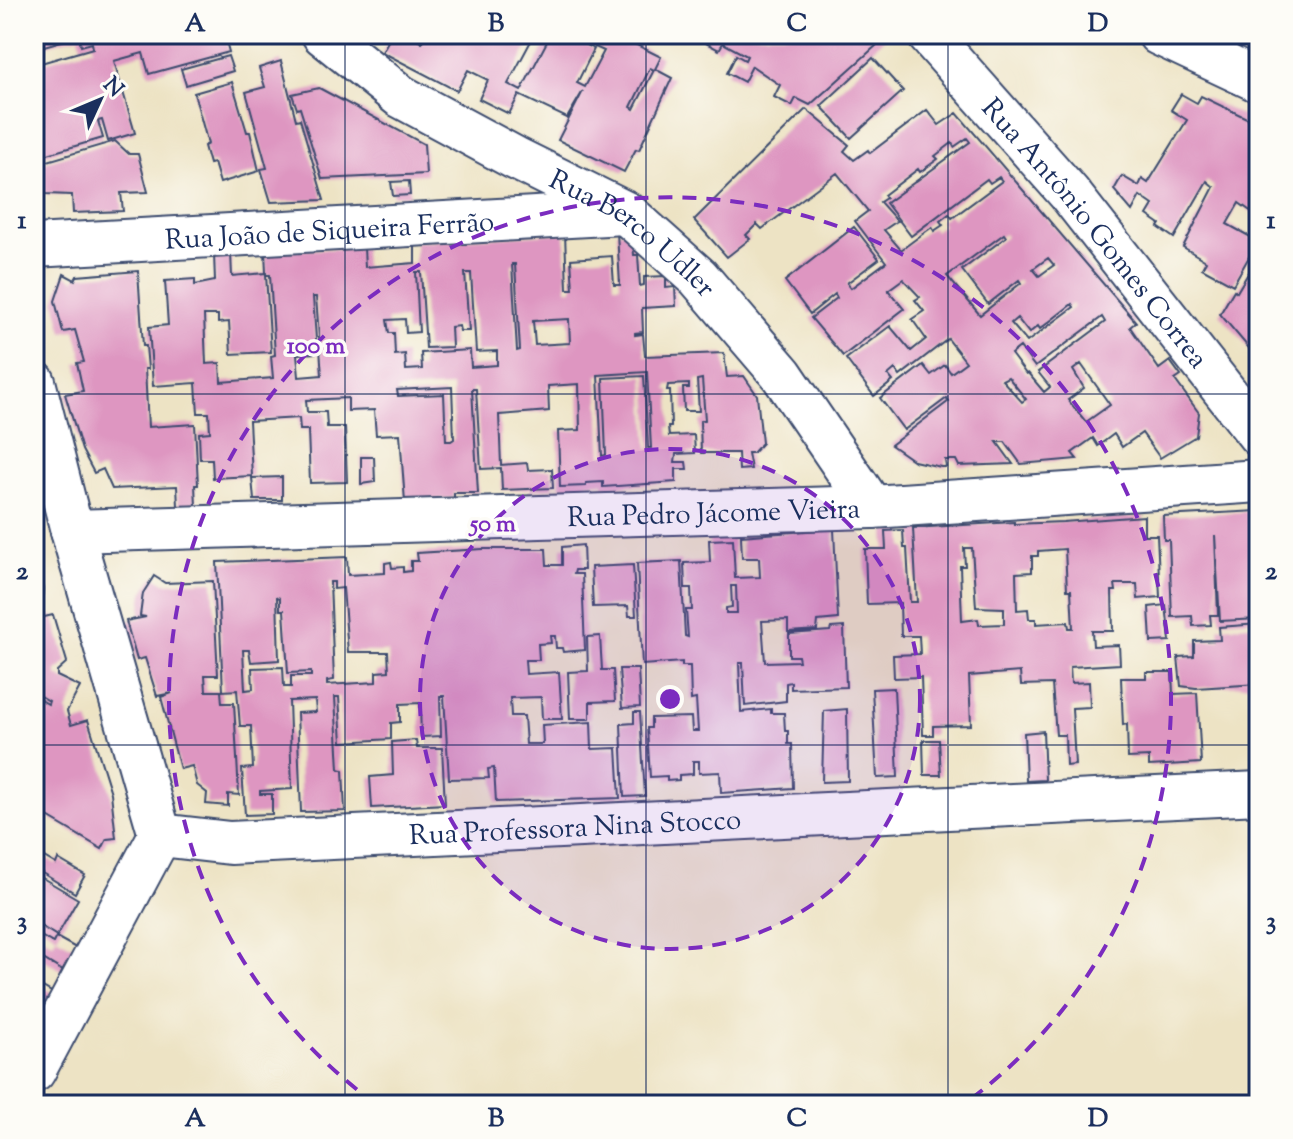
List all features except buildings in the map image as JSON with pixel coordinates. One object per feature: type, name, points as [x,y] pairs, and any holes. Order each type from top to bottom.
[{"type":"street","name":"Rua Berco Udler","points":[[323,34],[400,96],[626,213],[698,277],[782,375],[872,507]]},
{"type":"street","name":"Rua Antônio Gomes Correa","points":[[928,34],[1069,193],[1259,435]]},
{"type":"street","points":[[1159,34],[1259,81]]},
{"type":"street","name":"Rua João de Siqueira Ferrão","points":[[34,246],[626,213]]},
{"type":"street","points":[[34,1071],[160,835],[36,409]]},
{"type":"street","name":"Rua Pedro Jácome Vieira","points":[[72,531],[872,507],[1259,481]]},
{"type":"street","name":"Rua Professora Nina Stocco","points":[[160,835],[230,843],[1259,793]]}]
